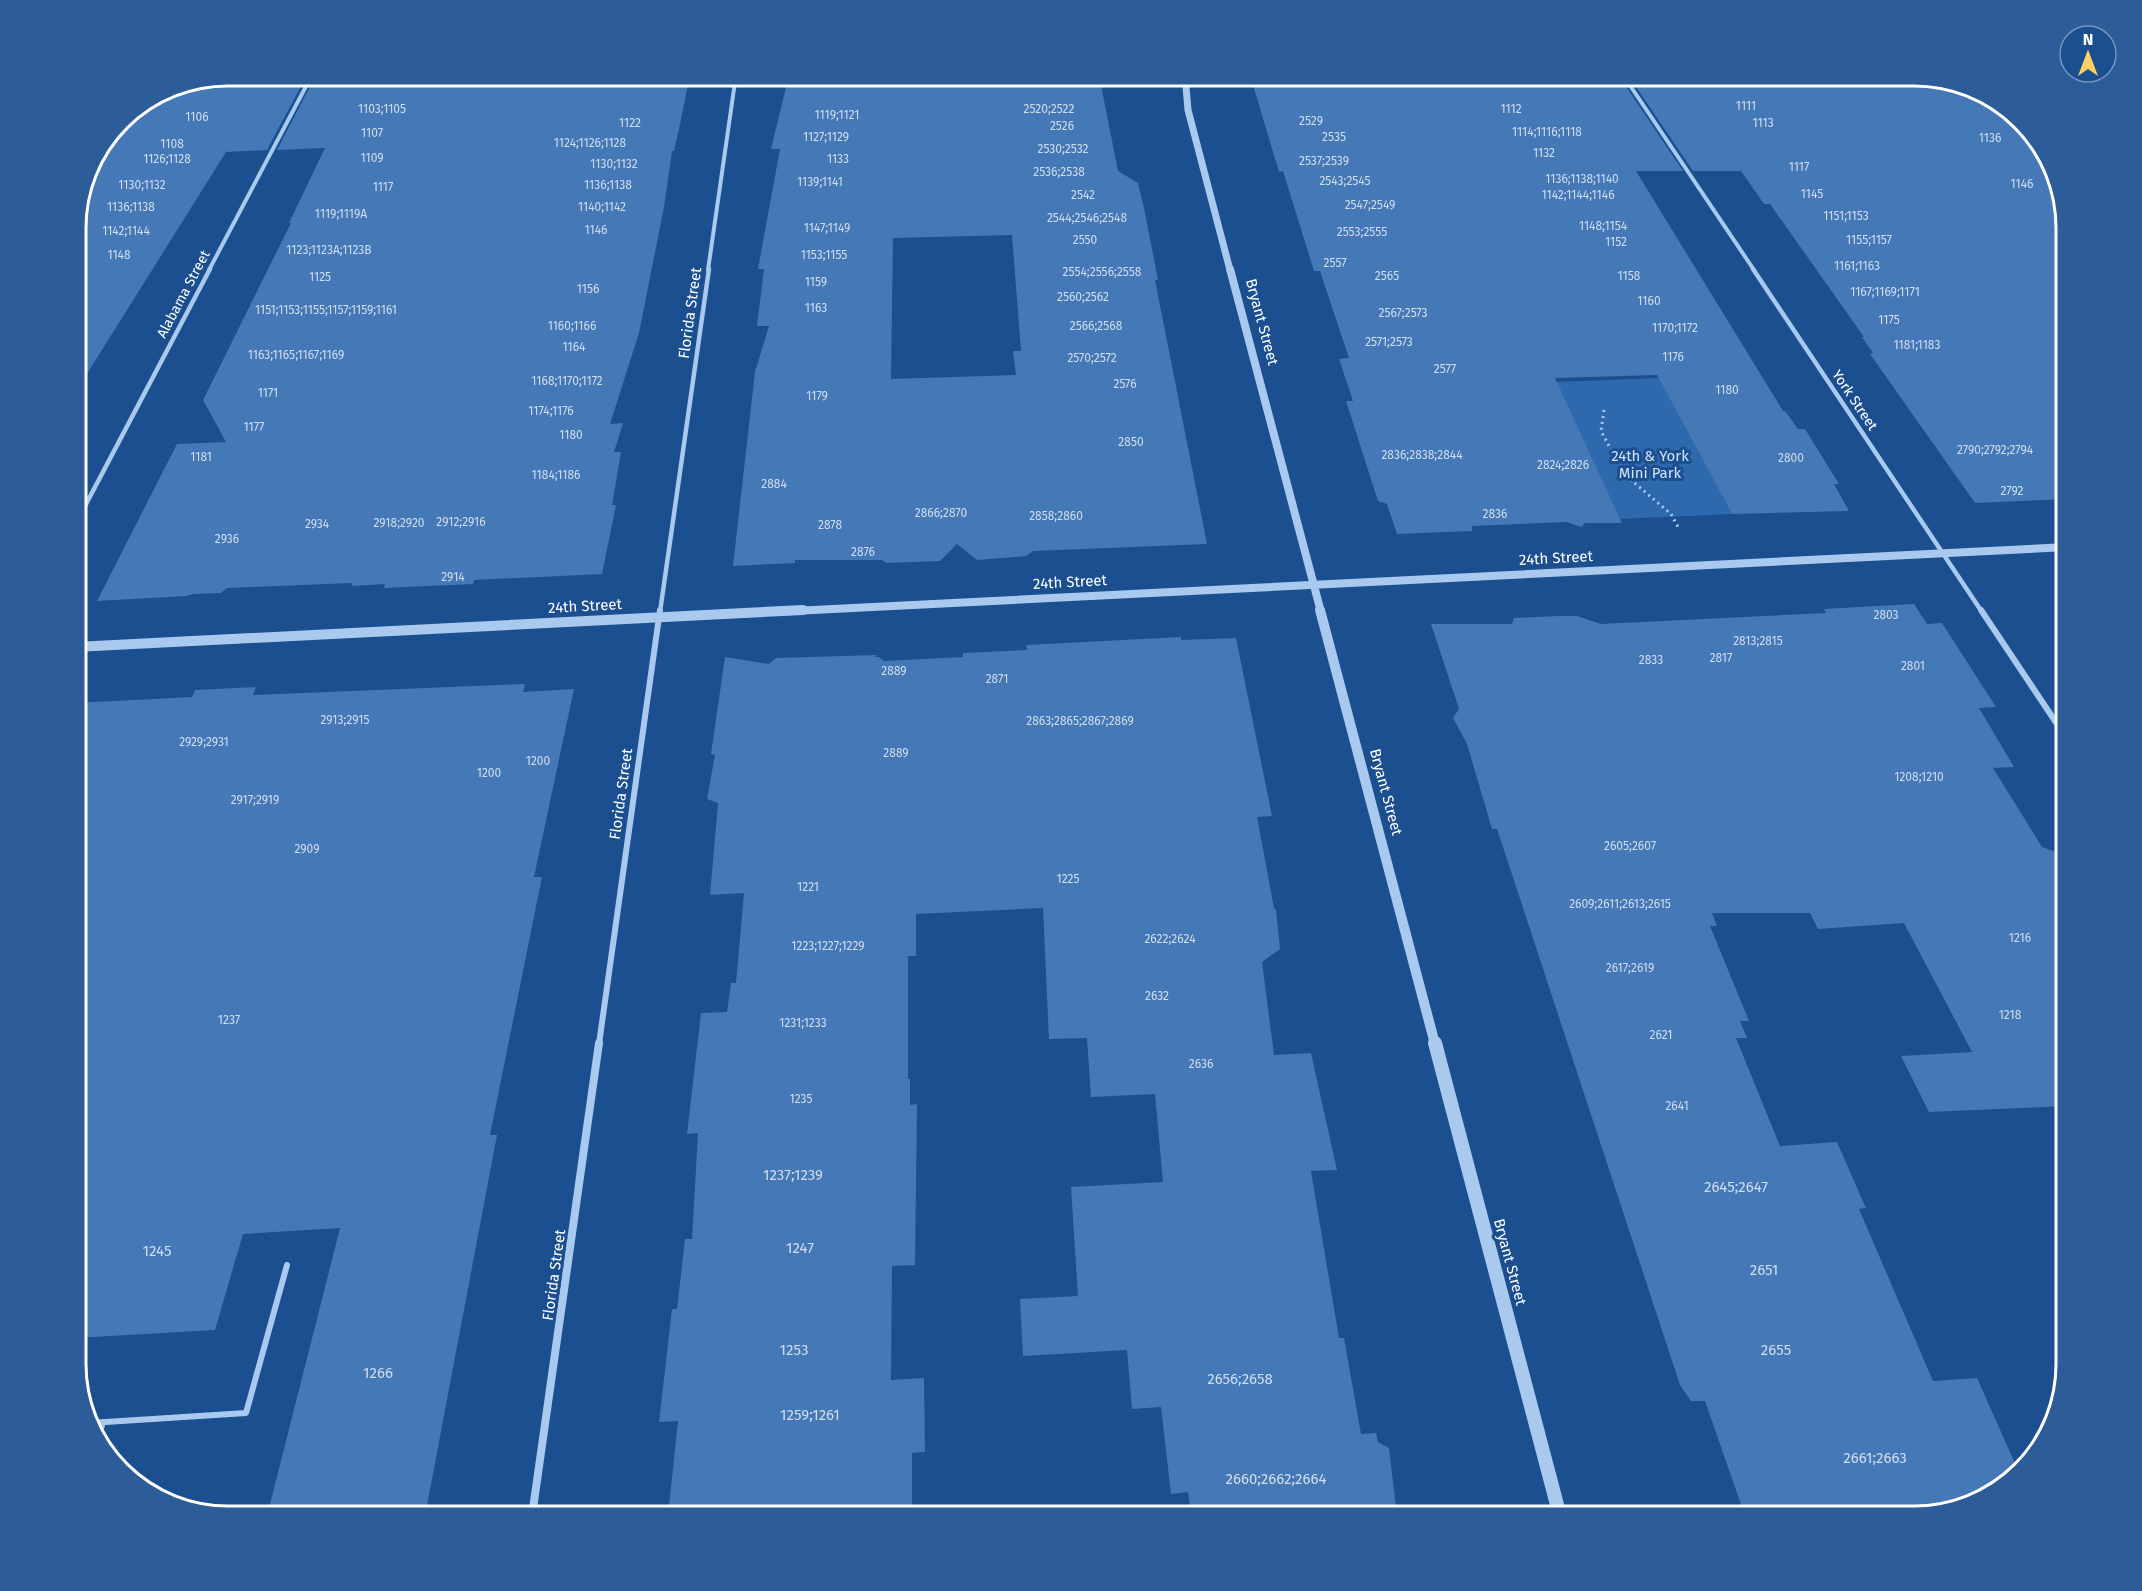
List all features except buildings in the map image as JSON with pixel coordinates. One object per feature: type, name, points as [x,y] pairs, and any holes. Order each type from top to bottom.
[{"type":"street","name":"Alabama Street","points":[[86,504],[306,86]]},
{"type":"street","name":"Florida Street","points":[[533,1506],[734,86]]},
{"type":"street","name":"Bryant Street","points":[[1186,86],[1188,110],[1557,1506]]},
{"type":"street","name":"York Street","points":[[1630,86],[2056,723]]},
{"type":"street","name":"24th Street","points":[[86,646],[2056,549]]},
{"type":"lane","points":[[98,1422],[246,1413],[287,1265]]},
{"type":"lane","points":[[101,1427],[103,1422]]},
{"type":"path","points":[[1604,410],[1601,431],[1624,474],[1671,514],[1678,526]]},
{"type":"green space","name":"24th & York Mini Park","points":[[1659,378],[1732,514],[1620,519],[1556,382]]}]
